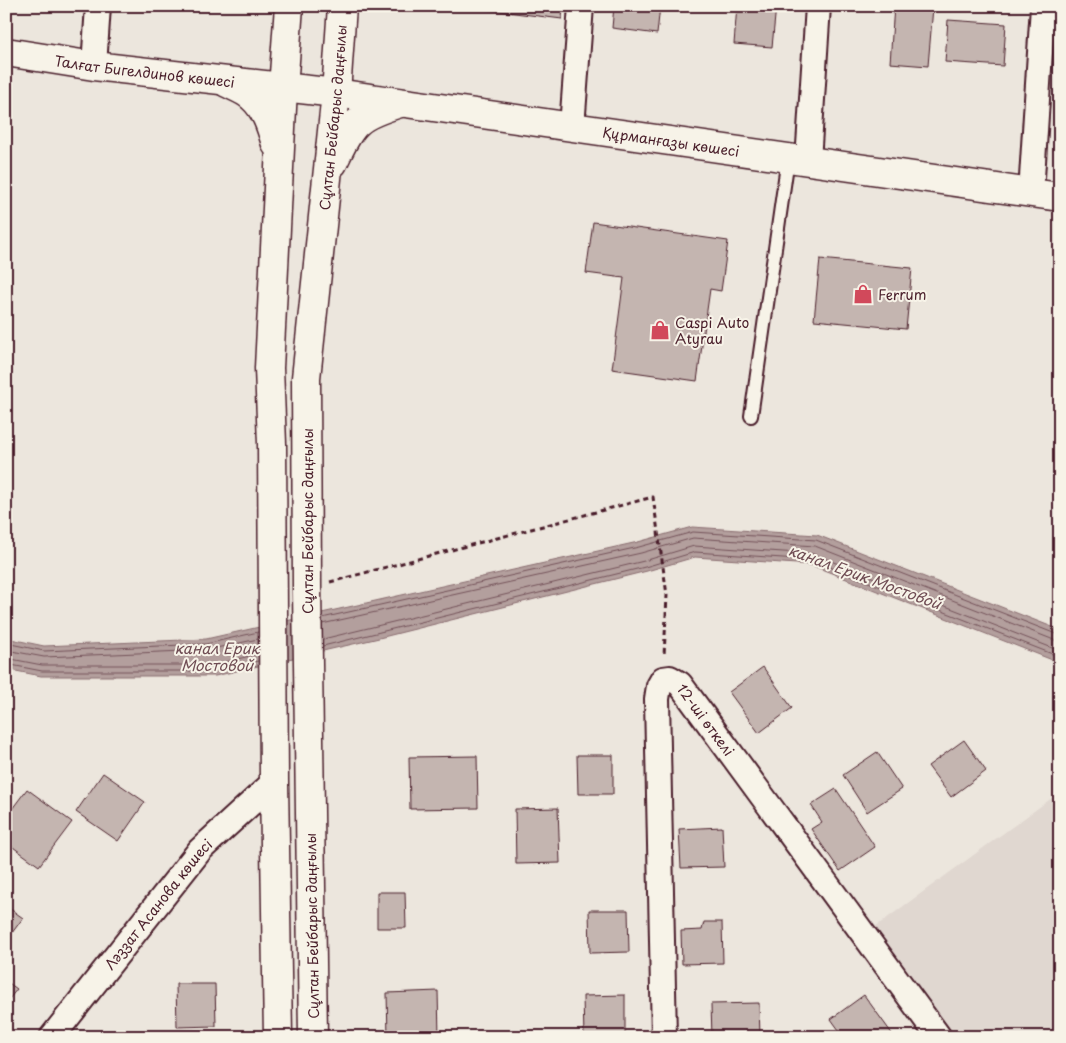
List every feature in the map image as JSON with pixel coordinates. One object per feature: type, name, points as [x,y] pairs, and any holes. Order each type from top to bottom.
[{"type":"main road","points":[[278,1037],[272,444],[268,368],[282,88],[289,6]]},
{"type":"main road","points":[[341,19],[348,64],[359,81],[378,93],[402,103]]},
{"type":"main road","name":"Сұлтан Бейбарыс даңғылы","points":[[313,1037],[306,378],[336,93],[341,19]]},
{"type":"main road","points":[[224,81],[249,76],[264,69],[275,58],[286,41]]},
{"type":"main road","name":"Талғат Бигелдинов көшесі","points":[[6,52],[94,66],[282,88]]},
{"type":"main road","points":[[224,81],[252,96],[264,111],[279,158]]},
{"type":"main road","name":"Құрманғазы көшесі","points":[[282,88],[336,93],[1060,197]]},
{"type":"main road","points":[[328,173],[346,137],[358,122],[378,110],[402,103]]},
{"type":"street","points":[[94,66],[98,6]]},
{"type":"street","points":[[572,127],[581,6]]},
{"type":"street","points":[[798,159],[818,6]]},
{"type":"street","points":[[1031,193],[1043,6]]},
{"type":"street","name":"12-ші өткелі","points":[[664,1037],[657,699],[659,686],[663,679],[670,678],[680,684],[939,1037]]},
{"type":"street","name":"Ләззат Асанова көшесі","points":[[52,1037],[200,850],[274,782]]},
{"type":"lane","points":[[751,416],[798,159]]},
{"type":"path","points":[[307,588],[653,497],[667,595],[663,679]]},
{"type":"shaded area","points":[[1060,792],[1060,1037],[948,1037],[868,932]]},
{"type":"water","name":"канал Ерик Мостовой","points":[[692,527],[817,535],[1060,630],[1060,663],[811,565],[695,557],[647,571],[379,638],[215,676],[41,676],[6,669],[6,638],[44,646],[206,639],[638,542]]},
{"type":"building","points":[[475,6],[563,6],[562,19],[475,8]]},
{"type":"building","points":[[614,6],[660,6],[657,34],[612,28]]},
{"type":"building","points":[[737,6],[776,6],[772,47],[734,44]]},
{"type":"building","points":[[894,6],[933,7],[928,66],[890,63]]},
{"type":"building","points":[[948,20],[1006,24],[1003,66],[945,62]]},
{"type":"building","name":"Caspi Auto Atyrau","points":[[593,222],[728,241],[721,291],[710,289],[697,381],[612,369],[624,278],[586,273]]},
{"type":"building","name":"Ferrum","points":[[820,259],[912,268],[906,329],[814,320]]},
{"type":"building","points":[[763,667],[792,708],[759,733],[729,692]]},
{"type":"building","points":[[964,740],[986,771],[951,797],[928,766]]},
{"type":"building","points":[[877,752],[902,789],[867,812],[843,775]]},
{"type":"building","points":[[577,755],[613,755],[613,794],[578,794]]},
{"type":"building","points":[[477,756],[478,808],[410,809],[409,757]]},
{"type":"building","points":[[103,773],[145,802],[118,841],[76,812]]},
{"type":"building","points":[[27,789],[72,822],[39,866],[6,842],[6,817]]},
{"type":"building","points":[[836,789],[875,847],[840,871],[811,829],[822,822],[811,805]]},
{"type":"building","points":[[558,808],[560,863],[516,864],[515,809]]},
{"type":"building","points":[[722,827],[724,867],[681,868],[679,829]]},
{"type":"building","points":[[377,892],[405,892],[406,928],[377,928]]},
{"type":"building","points":[[6,906],[23,918],[6,941]]},
{"type":"building","points":[[589,910],[628,910],[629,952],[590,953]]},
{"type":"building","points":[[704,922],[722,922],[723,963],[682,964],[681,931],[702,930]]},
{"type":"building","points":[[6,981],[17,989],[6,1003]]},
{"type":"building","points":[[176,984],[215,984],[216,1026],[177,1027]]},
{"type":"building","points":[[438,991],[439,1037],[388,1037],[387,993]]},
{"type":"building","points":[[625,995],[625,1037],[584,1037],[583,996]]},
{"type":"building","points":[[864,995],[893,1035],[890,1037],[844,1037],[831,1019]]},
{"type":"building","points":[[759,1003],[760,1037],[712,1037],[711,1004]]},
{"type":"place","name":"Ferrum","points":[[863,294]]},
{"type":"place","name":"Caspi Auto Atyrau","points":[[660,330]]}]
